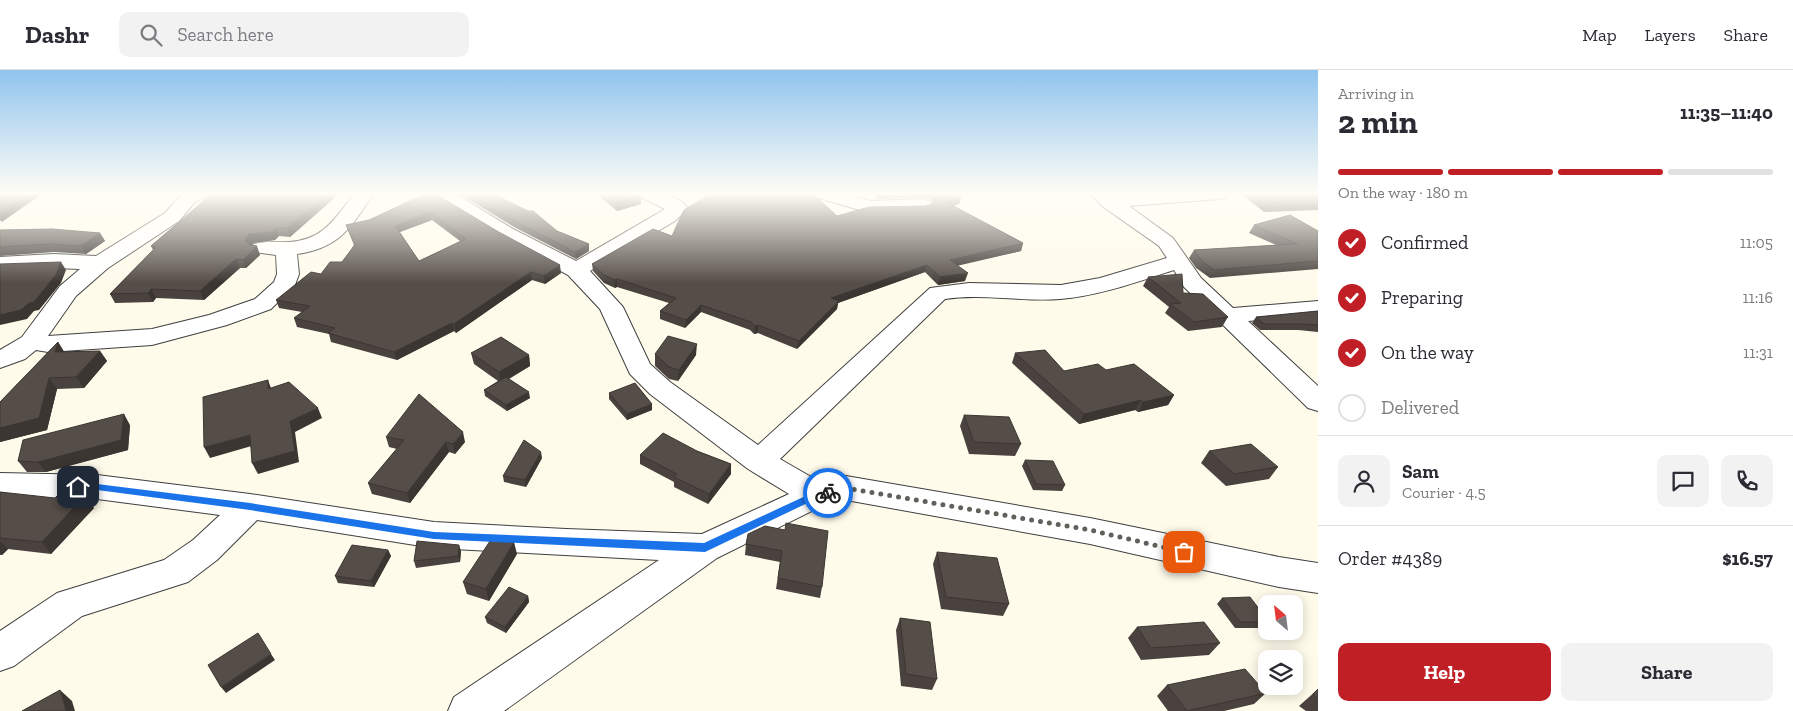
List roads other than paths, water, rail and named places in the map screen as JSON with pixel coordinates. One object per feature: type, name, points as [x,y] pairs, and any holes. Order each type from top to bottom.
[{"type":"street","points":[[0,360],[16,353],[31,342],[68,291],[100,263],[163,223]]},
{"type":"street","points":[[261,248],[286,249],[312,245],[330,236],[340,223]]},
{"type":"street","points":[[490,223],[576,270],[611,307],[639,368],[660,388],[759,461],[816,496]]},
{"type":"street","points":[[576,270],[658,223]]},
{"type":"street","points":[[1139,223],[1166,242],[1192,282],[1318,402]]},
{"type":"street","points":[[31,342],[48,344],[152,337],[218,320],[263,304],[284,286],[288,274],[286,249]]},
{"type":"street","points":[[0,264],[54,261],[100,263]]},
{"type":"street","points":[[759,461],[938,293],[959,288],[1061,292],[1117,280],[1180,261]]},
{"type":"street","points":[[1226,316],[1318,308]]},
{"type":"street","points":[[0,486],[97,487],[250,506],[434,536],[705,548]]},
{"type":"street","points":[[469,711],[705,548],[816,496],[846,488],[1090,530],[1279,572],[1318,578]]},
{"type":"street","points":[[0,653],[70,604],[175,572],[205,550],[250,506]]}]
